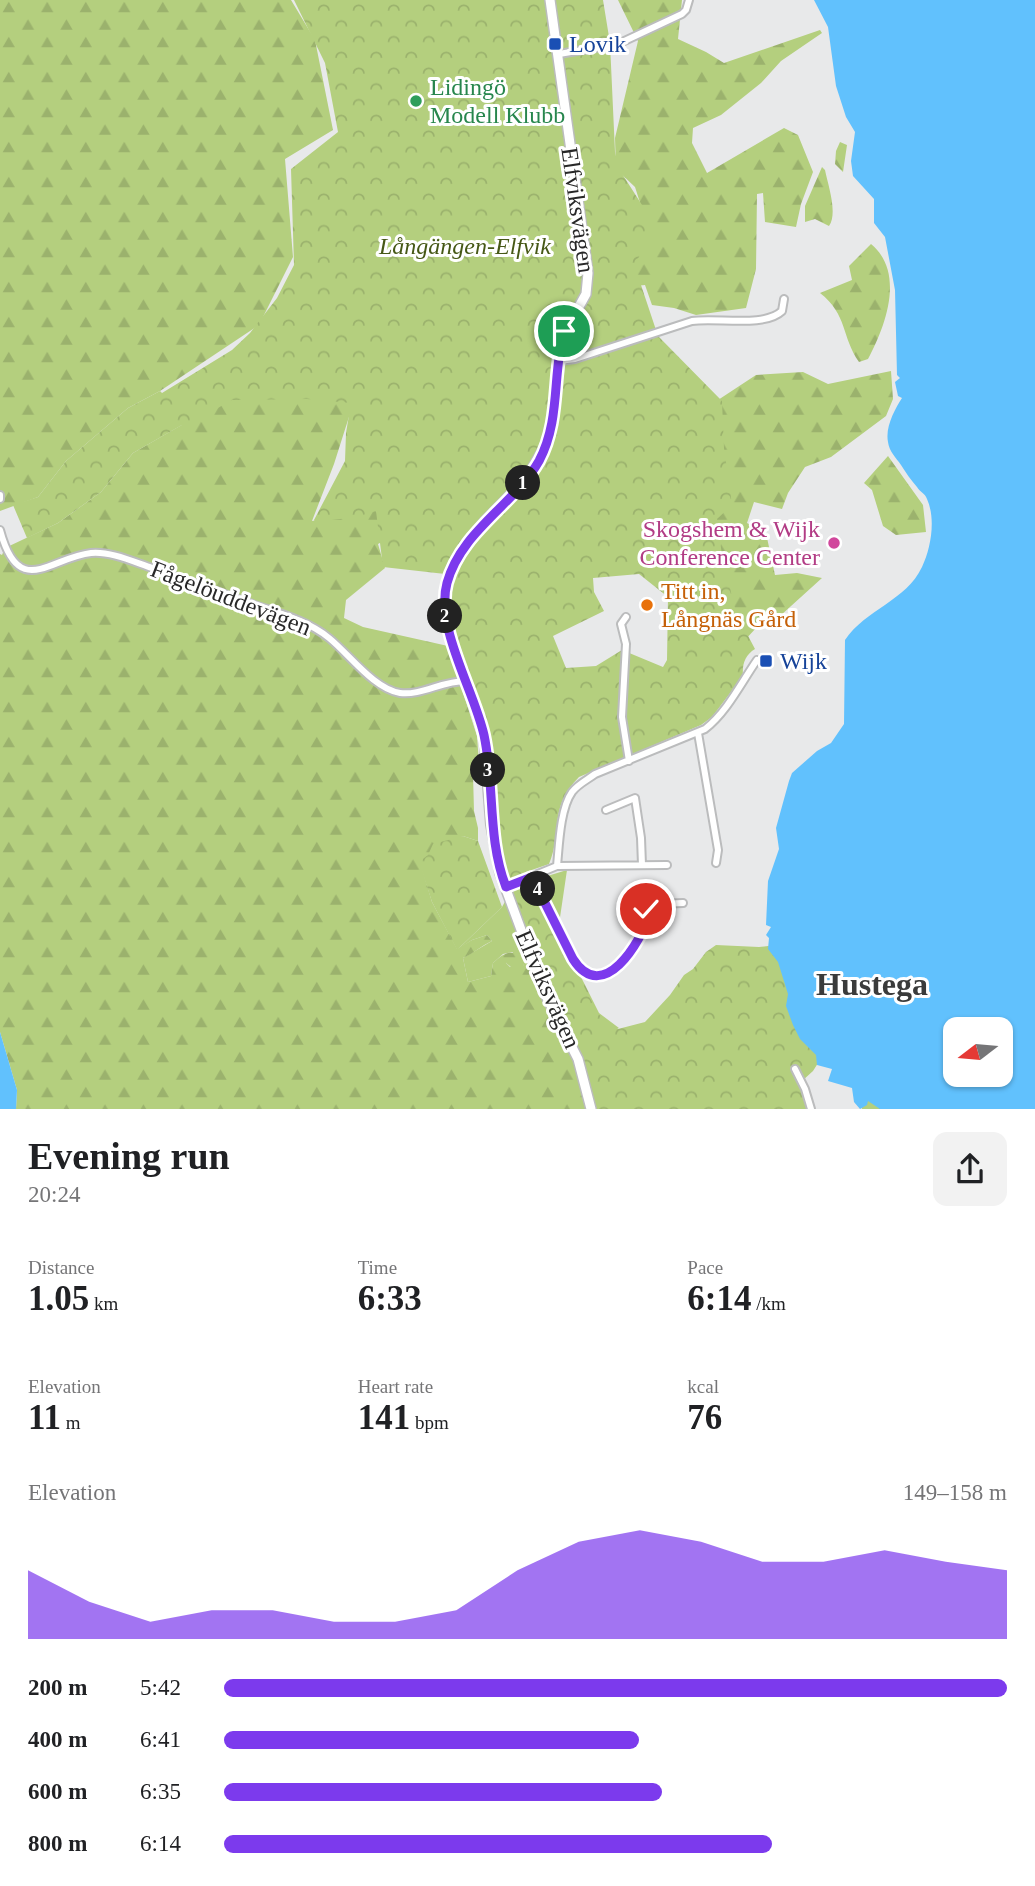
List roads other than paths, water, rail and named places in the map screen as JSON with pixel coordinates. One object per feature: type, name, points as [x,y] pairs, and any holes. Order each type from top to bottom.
[{"type":"street","name":"Elfviksvägen","points":[[550,0],[589,279],[586,294],[564,331],[552,425],[546,446],[522,484],[478,529],[456,561],[448,577],[444,613],[484,736],[498,865],[544,992],[578,1059],[591,1109]]},
{"type":"street","points":[[559,54],[618,44],[682,14],[689,0]]},
{"type":"street","points":[[559,361],[575,359],[692,321],[708,318],[772,318],[782,311],[784,299]]},
{"type":"street","name":"Fågelöuddevägen","points":[[0,530],[9,556],[28,569],[40,570],[90,553],[105,554],[135,562],[296,620],[329,638],[372,677],[396,692],[407,693],[453,681],[467,681]]},
{"type":"street","points":[[626,617],[621,624],[625,644],[622,717],[629,761]]},
{"type":"street","points":[[557,866],[565,810],[571,794],[594,774],[698,733],[713,723],[757,660]]},
{"type":"street","points":[[698,733],[718,850],[716,863]]},
{"type":"street","points":[[606,810],[635,798],[642,865]]},
{"type":"street","points":[[506,887],[557,866],[667,865]]},
{"type":"street","points":[[532,877],[573,959],[580,970],[588,975],[605,974],[622,963],[630,954],[650,913],[660,904],[683,903]]},
{"type":"street","points":[[794,1069],[805,1089],[811,1109]]},
{"type":"water","points":[[814,0],[1035,0],[1035,1109],[880,1109],[868,1101],[867,1105],[860,1109],[854,1102],[852,1088],[828,1081],[832,1069],[817,1065],[816,1055],[800,1039],[786,1006],[788,994],[778,962],[768,949],[769,938],[766,935],[771,927],[766,925],[768,881],[779,849],[776,828],[792,773],[817,751],[831,743],[844,724],[845,640],[864,620],[896,597],[915,579],[925,559],[931,533],[930,507],[926,497],[893,454],[887,436],[889,424],[902,398],[898,396],[895,382],[900,378],[897,375],[895,290],[885,237],[874,223],[874,199],[853,176],[851,161],[855,132],[846,117],[836,86],[828,27]]},
{"type":"water","points":[[0,1032],[17,1090],[16,1109],[0,1109]]},
{"type":"place","name":"Lovik","points":[[555,44]]},
{"type":"place","name":"Lidingö Modell Klubb","points":[[416,101]]},
{"type":"place","name":"Skogshem & Wijk Conference Center","points":[[834,543]]},
{"type":"place","name":"Titt in, Långnäs Gård","points":[[647,605]]},
{"type":"place","name":"Wijk","points":[[766,661]]},
{"type":"district","name":"Hustega","points":[[872,984]]},
{"type":"park label","name":"Långängen-Elfvik","points":[[465,246]]}]
